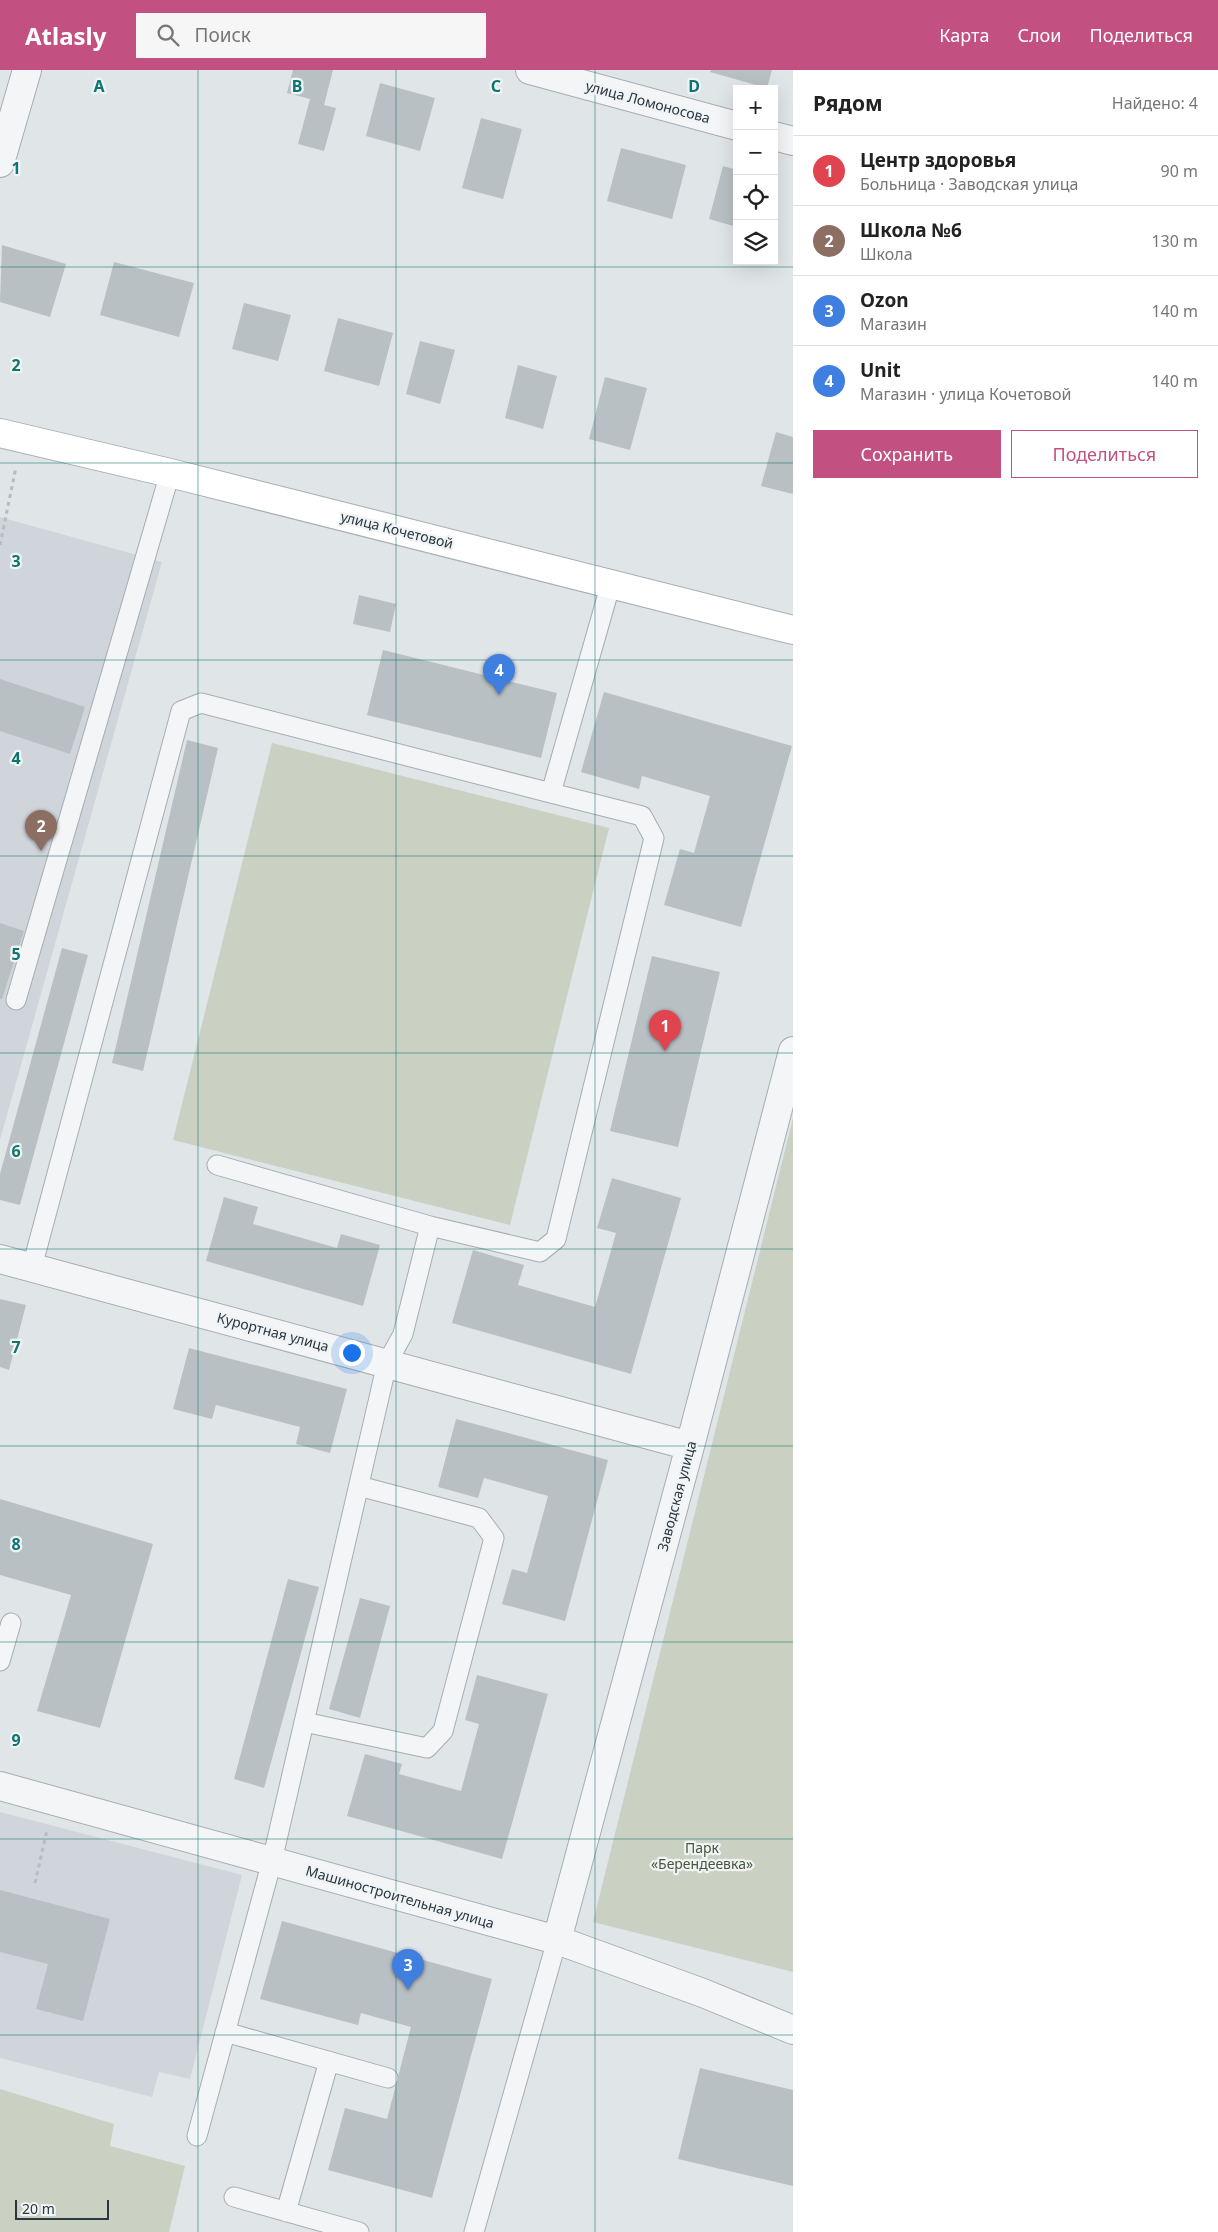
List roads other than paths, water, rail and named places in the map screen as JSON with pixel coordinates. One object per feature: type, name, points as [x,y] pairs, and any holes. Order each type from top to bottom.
[{"type":"main road","name":"улица Кочетовой","points":[[0,433],[170,473],[793,630]]},
{"type":"street","points":[[0,163],[27,70]]},
{"type":"street","name":"улица Ломоносова","points":[[530,70],[733,125]]},
{"type":"street","points":[[778,137],[793,141]]},
{"type":"street","name":"Заводская улица","points":[[558,1940],[793,1051]]},
{"type":"street","name":"Курортная улица","points":[[0,1259],[690,1446]]},
{"type":"street","name":"Машиностроительная улица","points":[[0,1786],[558,1940],[703,1993],[793,2030]]},
{"type":"lane","points":[[16,1000],[170,473]]},
{"type":"lane","points":[[551,793],[611,583]]},
{"type":"lane","points":[[32,1267],[181,711],[201,703],[642,816],[654,838],[556,1239],[540,1252],[430,1226],[217,1165]]},
{"type":"lane","points":[[197,2136],[272,1861],[387,1363],[403,1334],[430,1226]]},
{"type":"lane","points":[[304,1722],[427,1748],[443,1731],[494,1538],[479,1518],[359,1486]]},
{"type":"lane","points":[[0,1661],[11,1623]]},
{"type":"lane","points":[[474,2232],[558,1940]]},
{"type":"lane","points":[[225,2032],[388,2078]]},
{"type":"lane","points":[[286,2212],[330,2061]]},
{"type":"lane","points":[[234,2197],[359,2232]]},
{"type":"place","name":"Unit","points":[[499,695]]},
{"type":"place","name":"Школа №6","points":[[41,851]]},
{"type":"place","name":"Центр здоровья","points":[[665,1051]]},
{"type":"place","name":"Ozon","points":[[408,1990]]},
{"type":"park label","name":"Парк «Берендеевка»","points":[[702,1856]]}]
